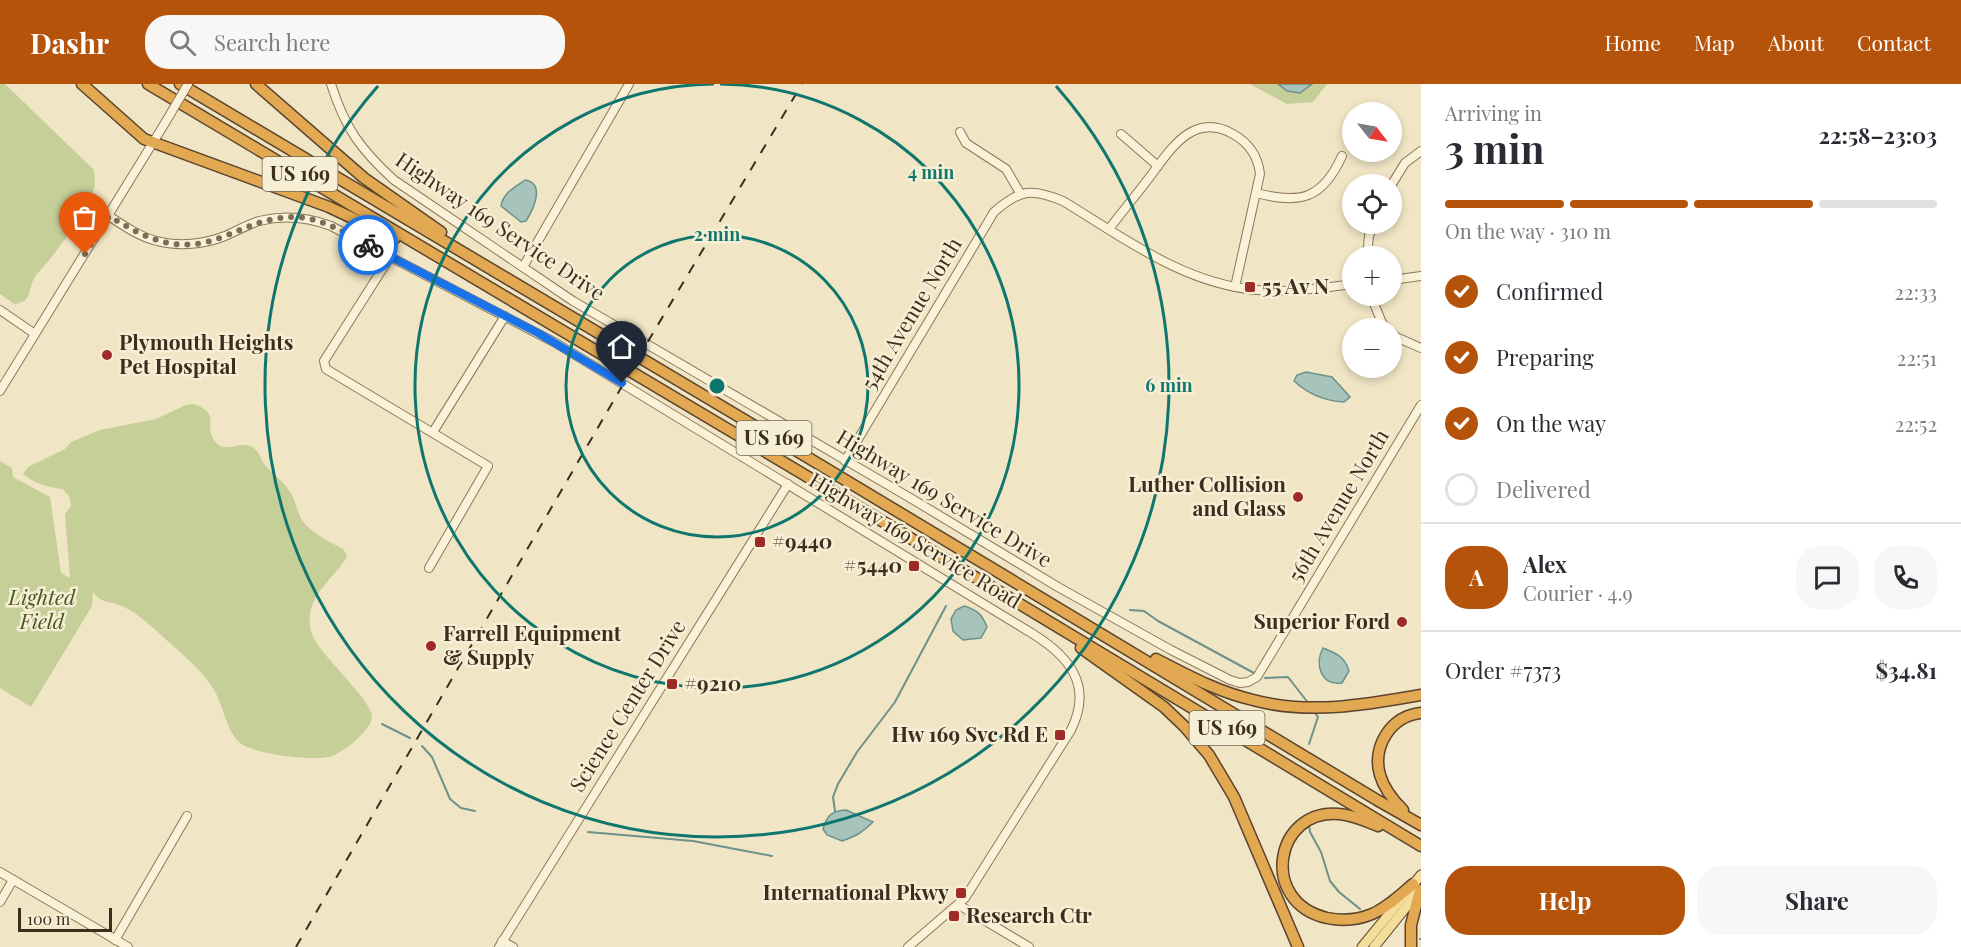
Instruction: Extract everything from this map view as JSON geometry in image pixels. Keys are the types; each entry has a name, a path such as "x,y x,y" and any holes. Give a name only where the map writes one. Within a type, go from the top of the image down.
{"highway":[{"path":"82,84 144,139 329,207 452,265"},
{"name":"US 169","path":"148,84 1418,844"},
{"name":"US 169","path":"180,84 1421,825"},
{"path":"256,84 364,178 458,244 478,262"},
{"path":"1038,615 1164,707 1204,748 1234,797 1298,947"},
{"path":"1068,615 1190,677 1252,700 1287,706 1324,708 1352,706 1421,694"},
{"path":"1409,817 1391,797 1382,782 1378,767 1379,750 1391,728 1404,718 1421,712"},
{"path":"1418,844 1353,817 1339,814 1324,815 1308,821 1290,838 1284,852 1282,867 1285,883 1297,903 1312,914 1331,919 1354,919 1373,913 1418,888"},
{"path":"1411,947 1411,925 1418,888"}],"main road":[{"path":"1374,947 1418,888 1421,875"},
{"path":"1362,947 1418,888"}],"street":[{"path":"0,391 188,84"},
{"name":"Highway 169 Service Drive","path":"332,84 342,117 358,144 393,180 573,301 1088,604 1208,669 1240,683 1248,682"},
{"path":"523,267 629,84"},
{"path":"1110,229 1182,137 1202,128 1213,126 1221,128 1242,140 1256,157 1260,174 1235,287"},
{"path":"960,132 966,143 1006,169 1020,194 1047,194 1063,201 1180,270 1203,279 1256,290 1297,291 1342,285"},
{"path":"1121,134 1158,166"},
{"path":"1398,174 1405,163 1421,151"},
{"path":"1256,193 1289,200 1309,194 1330,179 1342,156"},
{"name":"54th Avenue North","path":"845,461 994,212 1006,201 1020,194"},
{"name":"Highway 169 Service Road","path":"109,216 150,239 186,244 216,239 268,219 304,218 331,226 554,342 1054,648 1068,664 1076,678 1079,700 1077,715 1065,739 959,905"},
{"path":"390,257 324,361 324,365 326,369 488,466 429,568"},
{"path":"1402,279 1421,276"},
{"path":"0,310 35,334"},
{"path":"433,432 505,316"},
{"path":"1402,340 1421,348"},
{"name":"56th Avenue North","path":"1248,682 1257,676 1421,405"},
{"name":"Science Center Drive","path":"501,944 788,484"},
{"path":"115,940 187,816"},
{"path":"0,872 128,947"},
{"path":"0,902 13,880"},
{"path":"908,947 959,905 1029,947"},
{"path":"501,944 513,947"}],"green space":[{"path":"0,84 5,84 94,170 95,180 92,195 79,219 37,274 28,297 21,303 14,304 0,294"},
{"path":"1250,84 1327,84 1313,102 1287,104"},
{"name":"Lighted Field","path":"194,404 210,416 211,435 218,445 228,447 245,445 255,449 265,465 290,492 300,517 306,525 344,550 347,557 316,598 310,614 310,627 320,648 364,700 370,709 372,718 356,741 332,756 312,758 284,756 256,750 239,742 228,724 214,690 196,667 139,616 120,605 100,599 93,592 92,606 31,707 0,688 0,461 12,468 13,477 50,497 61,573 70,578 65,514 71,506 69,496 63,489 42,484 23,474 28,467 65,449 71,442 100,430 156,419 186,405"}],"water":[{"path":"1278,84 1312,84 1300,93 1287,91"},
{"path":"525,180 535,186 536,198 526,221 521,222 501,206 507,194"},
{"path":"1306,372 1332,377 1350,397 1344,402 1311,393 1294,381 1297,375"},
{"path":"964,606 978,613 985,623 987,627 981,638 963,640 953,631 951,619 956,610"},
{"path":"1323,648 1339,656 1345,662 1349,671 1342,683 1329,681 1321,673 1319,661"},
{"path":"846,810 873,822 859,834 842,841 827,835 823,829 828,817 837,811"}],"waterway":[{"path":"835,811 833,797 838,784 857,752 895,702 946,606"},
{"path":"1130,610 1144,611 1158,621 1254,673"},
{"path":"1265,678 1288,677 1309,704"},
{"path":"1309,744 1318,717 1315,713"},
{"path":"382,724 410,738"},
{"path":"422,746 432,757 450,799 461,808 475,811"},
{"path":"1309,825 1330,881 1339,892 1360,909"},
{"path":"588,832 693,841 772,856"}],"railway":[{"path":"296,947 650,338 802,84"}],"way so far":[{"path":"85,254 109,216 138,234 166,243 186,244 208,241 268,219 295,217 331,226 368,245"}],"place":[{"name":"55 Av N","path":"1250,287"},
{"name":"Plymouth Heights Pet Hospital","path":"107,355"},
{"name":"Luther Collision and Glass","path":"1298,497"},
{"name":"#9440","path":"760,542"},
{"name":"#5440","path":"914,566"},
{"name":"Superior Ford","path":"1402,622"},
{"name":"Farrell Equipment & Supply","path":"431,646"},
{"name":"#9210","path":"672,684"},
{"name":"Hw 169 Svc Rd E","path":"1060,735"},
{"name":"International Pkwy","path":"961,893"},
{"name":"Research Ctr","path":"954,916"}],"route":[{"path":"368,245 538,333 622,383"}]}
